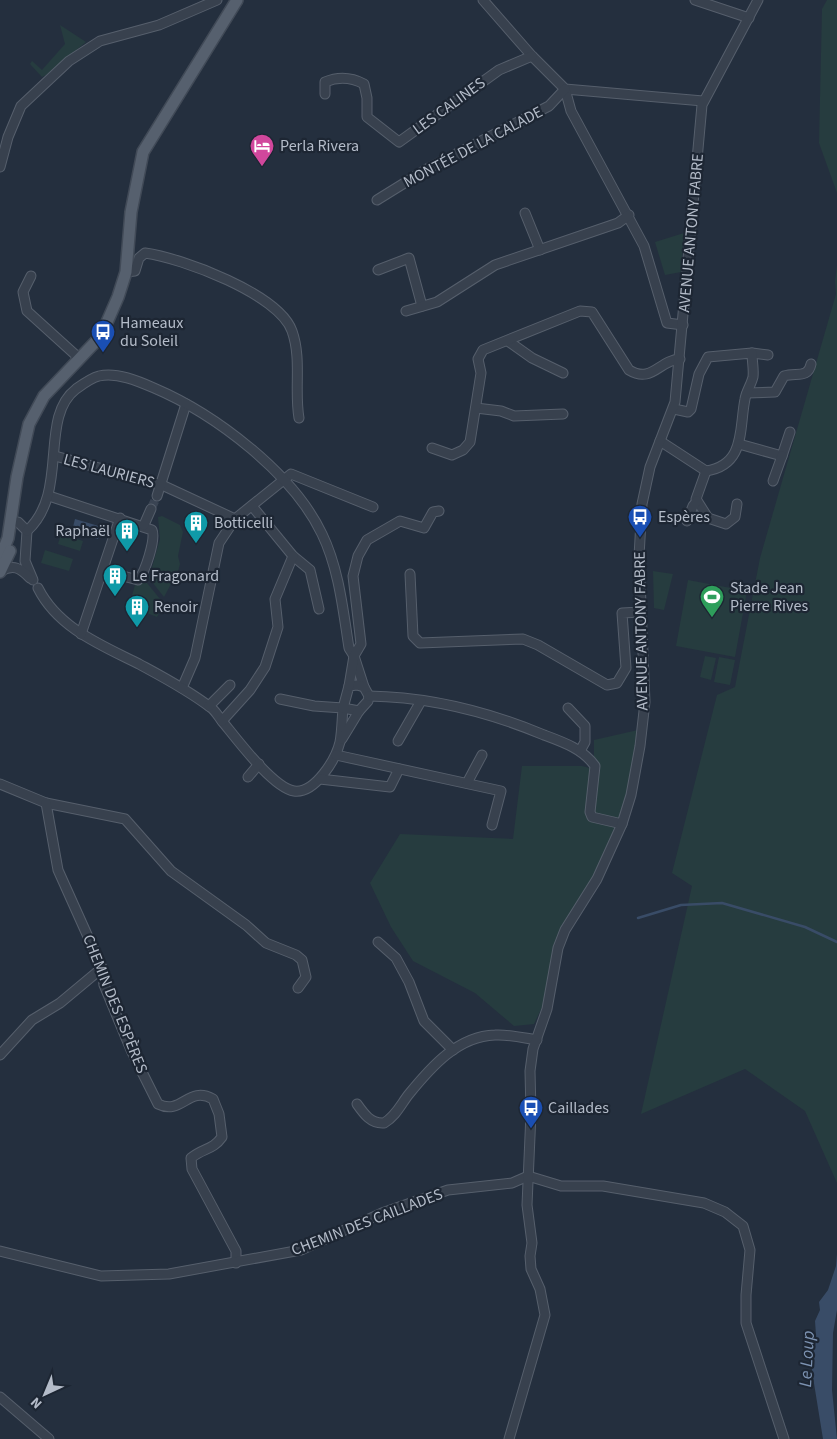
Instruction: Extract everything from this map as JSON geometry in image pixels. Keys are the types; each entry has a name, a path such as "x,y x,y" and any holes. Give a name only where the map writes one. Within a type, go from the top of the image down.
{"main road":[{"path":"0,558 8,538 29,424 44,396 101,336 113,312 126,272 131,212 143,152 237,0"},
{"path":"0,571 9,555 18,522 26,436"}],"street":[{"path":"0,168 8,137 21,106 69,60 100,41 159,25 217,0"},
{"path":"483,0 532,56 565,89 571,111 644,246 667,323 683,325"},
{"path":"694,0 749,18"},
{"path":"565,89 703,101 758,0"},
{"name":"LES CALINES","path":"325,94 325,82 334,78 353,78 364,84 367,98 366,118 399,142 498,70 532,56"},
{"name":"MONTÉE DE LA CALADE","path":"377,200 427,169 549,106 565,89"},
{"name":"AVENUE ANTONY FABRE","path":"509,1439 545,1315 540,1289 531,1269 530,1256 532,1243 528,1205 535,1178 530,1071 547,1009 554,962 565,930 597,879 622,824 638,758 645,702 638,556 642,504 650,467 674,409 703,101"},
{"path":"525,213 540,250"},
{"path":"406,311 437,302 495,265 618,223 629,216"},
{"path":"126,272 135,272 139,258 144,253 154,254 226,279 284,315 292,330 296,348 299,418"},
{"path":"378,270 409,258 422,306"},
{"path":"31,276 22,292 27,311 80,359"},
{"path":"432,448 452,455 464,450 470,442 481,373 478,359 482,350 580,311 592,312 629,370 638,376 648,374 674,359 680,359"},
{"path":"508,341 532,358 563,373"},
{"path":"660,440 706,471 717,470 728,461 739,444 747,393 753,376 752,354"},
{"path":"674,409 688,412 691,409 699,374 708,357 752,354 768,355"},
{"path":"747,393 775,392 784,376 805,374 809,371 811,364"},
{"path":"0,571 10,566 19,567 33,580 24,561 27,531 38,522 49,496 55,456 55,437 64,407 74,391 91,379 112,375 140,382 186,404 218,422 282,480 304,504 322,534 332,562 349,648 354,656 364,687 369,696 368,701 359,711 340,741"},
{"path":"157,496 186,404"},
{"path":"476,408 502,411 514,416 563,414"},
{"path":"773,481 790,432"},
{"path":"739,444 782,456"},
{"name":"LES LAURIERS","path":"55,456 162,485 235,519"},
{"path":"687,521 693,506 698,501 706,471"},
{"path":"182,688 195,658 219,543 235,519 288,475 295,474 372,506"},
{"path":"49,496 152,530 153,538 140,578 136,580 104,571"},
{"path":"698,501 708,518 726,524 734,517 737,504"},
{"path":"252,506 294,556 310,570 319,609"},
{"path":"144,526 151,509"},
{"path":"38,588 59,615 81,634 182,688 210,706 259,764 280,785 295,792 308,788 320,779 336,755 340,741 342,708 349,686 354,656 361,644 353,576 358,556 367,540 400,521 424,528 434,512 439,511"},
{"path":"81,634 104,571 120,518"},
{"path":"18,522 27,531"},
{"path":"222,721 250,690 265,667 278,627 275,599 294,556"},
{"path":"410,574 413,636 420,643 523,639 538,645 607,685 617,683 626,668 622,613 640,612"},
{"path":"210,706 230,685"},
{"path":"349,686 364,687"},
{"path":"369,696 421,701 506,719 580,751 588,756 595,766 590,812 592,816 622,824"},
{"path":"280,699 314,706 359,711"},
{"path":"398,741 421,701"},
{"path":"568,708 585,726 585,742 580,751"},
{"path":"336,755 501,791 492,825"},
{"path":"467,784 482,755"},
{"path":"248,777 259,764"},
{"path":"320,779 390,787 399,769"},
{"path":"0,784 46,803 125,819 171,871 246,925 266,943 296,955 305,968 306,977 298,988"},
{"name":"CHEMIN DES ESPÈRES","path":"46,803 52,851 58,870 102,968 104,985 131,1050 158,1104 166,1108 178,1107 189,1096 206,1094 213,1099 219,1114 222,1137 215,1146 198,1152 192,1158 192,1169 236,1251 236,1263"},
{"path":"378,942 396,958 409,982 424,1021 453,1050"},
{"path":"0,1055 32,1020 60,1003 102,968"},
{"path":"357,1104 372,1121 379,1123 389,1120 425,1075 453,1050 468,1041 495,1034 537,1040"},
{"path":"535,1178 561,1186 603,1186 704,1203 725,1212 743,1226 750,1250 746,1294 746,1323 784,1439"},
{"name":"CHEMIN DES CAILLADES","path":"0,1251 101,1276 169,1274 301,1250 382,1213 448,1190 512,1183 535,1178"},
{"path":"0,1397 49,1439"}],"green space":[{"path":"827,0 837,0 837,193 819,143 822,9"},
{"path":"60,25 86,42 42,77 30,64 32,61 42,70 65,44"},
{"path":"684,233 681,272 665,275 655,242"},
{"path":"837,265 837,1183 805,1111 745,1069 641,1114 692,886 672,873 717,695 735,687 760,558 836,294"},
{"path":"162,516 180,525 183,532 178,556 180,564 176,579 172,582 164,597 149,578 160,539 158,517"},
{"path":"61,534 83,541 80,551 58,544"},
{"path":"45,550 73,559 69,571 41,563"},
{"path":"653,571 673,574 664,610 654,608"},
{"name":"Stade Jean Pierre Rives","path":"688,580 747,591 735,657 676,646"},
{"path":"143,582 147,583 164,604 157,617 129,606 135,585"},
{"path":"705,656 716,658 711,680 700,677"},
{"path":"719,657 735,660 730,685 714,682"},
{"path":"638,730 637,751 624,811 596,890 553,951 545,1001 534,1024 514,1026 475,993 413,961 391,927 370,883 400,834 513,839 522,766 582,766 594,769 594,740"}],"water":[{"path":"75,519 102,527 98,539 72,531"},
{"name":"Le Loup","path":"837,1254 837,1310 833,1333 832,1390 837,1439 823,1439 812,1371 811,1343 816,1335 815,1321 820,1310 819,1302 828,1290 836,1266"}],"waterway":[{"path":"638,918 681,905 722,903 805,927 837,942"}],"tunnel":[{"path":"151,509 157,496"}],"place":[{"name":"Perla Rivera","path":"262,167"},
{"name":"Hameaux du Soleil","path":"103,353"},
{"name":"Espères","path":"640,538"},
{"name":"Botticelli","path":"196,544"},
{"name":"Raphaël","path":"127,552"},
{"name":"Le Fragonard","path":"115,597"},
{"name":"Stade Jean Pierre Rives","path":"712,618"},
{"name":"Renoir","path":"137,628"},
{"name":"Caillades","path":"531,1129"}]}
